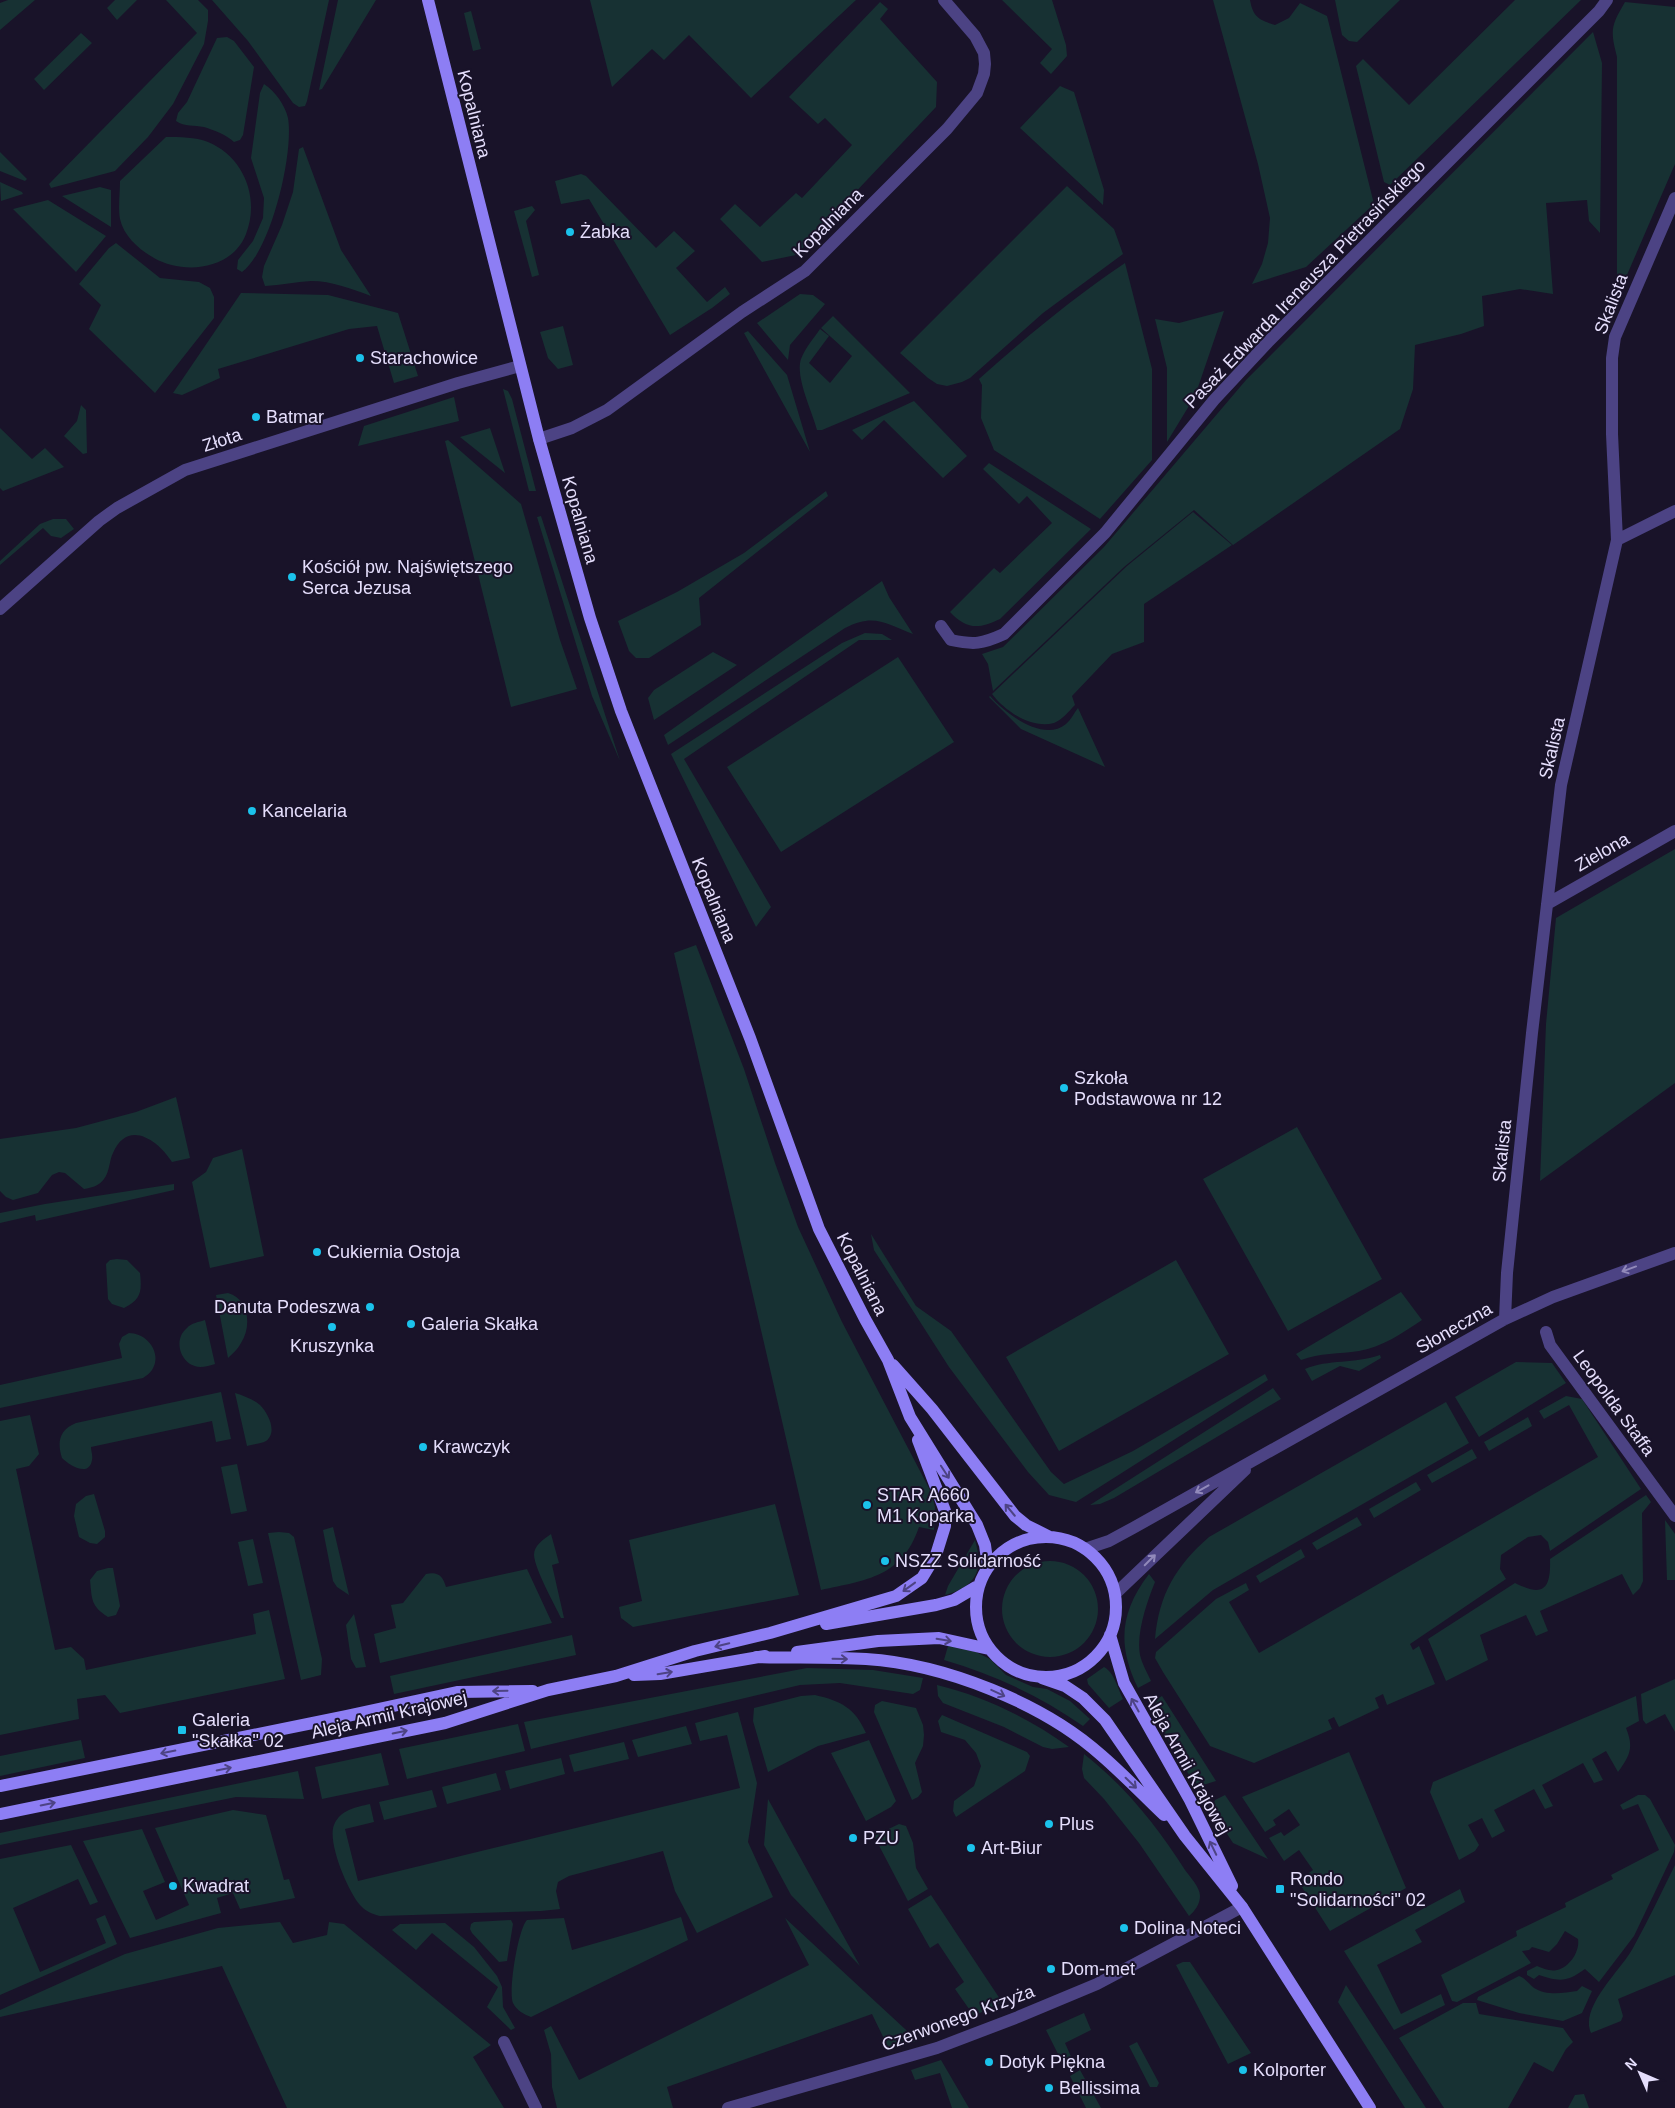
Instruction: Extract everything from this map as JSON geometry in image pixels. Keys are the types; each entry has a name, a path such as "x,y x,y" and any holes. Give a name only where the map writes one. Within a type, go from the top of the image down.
{"street":[{"name":"Kopalniana","path":"428,0 539,439 590,618 621,711 750,1038 819,1229 888,1360 910,1417 977,1525 986,1546 988,1567"},
{"name":"Kopalniana","path":"539,439 572,428 607,410 742,312 805,271 947,128 977,93 984,74 985,64 984,53 975,36 944,0"},
{"name":"Pasaż Edwarda Ireneusza Pietrasińskiego","path":"941,626 951,640 962,642 983,643 1004,634 1105,533 1214,400 1269,341 1599,11 1606,0"},
{"name":"Skalista","path":"1505,1319 1507,1273 1561,784 1617,540 1612,434 1612,358 1615,337 1675,198"},
{"name":"Złota","path":"0,609 99,521 117,508 184,470 458,383 520,366"},
{"path":"1617,540 1675,510"},
{"name":"Zielona","path":"1547,904 1675,830"},
{"name":"Słoneczna","path":"1085,1549 1109,1541 1505,1319 1550,1298 1675,1253"},
{"name":"Leopolda Staffa","path":"1546,1332 1550,1345 1675,1516"},
{"name":"Kopalniana","path":"888,1360 932,1409 1015,1516 1026,1525 1050,1537"},
{"name":"Aleja Armii Krajowej","path":"0,1814 445,1723 548,1690 616,1676 695,1651 770,1633 896,1596 922,1578 936,1556 945,1526 945,1512 910,1417"},
{"name":"Słoneczna","path":"1115,1594 1260,1456"},
{"path":"1050,1537 1070,1540 1085,1549 1104,1568 1115,1594 1116,1617 1103,1648 1093,1659 1073,1672 1059,1677 1042,1678 1011,1668 989,1649 976,1617 976,1587 988,1567 1002,1552 1026,1540 1050,1537"},
{"name":"Aleja Armii Krajowej","path":"770,1633 936,1605 954,1600 976,1587"},
{"name":"Aleja Armii Krajowej","path":"1110,1635 1124,1683 1190,1800 1242,1908"},
{"name":"Aleja Armii Krajowej","path":"616,1676 660,1674 756,1657 878,1641 939,1638 989,1649"},
{"name":"Aleja Armii Krajowej","path":"756,1657 876,1660 905,1664 979,1684 1039,1712 1083,1740 1101,1754 1185,1836"},
{"name":"Aleja Armii Krajowej","path":"1042,1678 1065,1686 1083,1698 1105,1720 1185,1836 1242,1908 1370,2108"},
{"name":"Aleja Armii Krajowej","path":"0,1786 457,1692 548,1690"},
{"name":"Czerwonego Krzyża","path":"728,2108 937,2048 1018,2018 1097,1984 1242,1908"},
{"path":"504,2042 536,2108"}],"green space":[{"path":"8,0 35,0 0,30 0,3"},
{"path":"115,0 137,0 117,20 107,8"},
{"path":"166,0 198,0 208,10 204,44 173,104 148,137 115,171 51,188 49,184 197,33"},
{"path":"212,0 329,0 305,106 299,107 293,103 248,41"},
{"path":"338,0 376,0 322,89 319,90"},
{"path":"590,0 856,0 751,98 689,35 664,60 652,49 612,87"},
{"path":"1002,0 1052,0 1066,45 1067,56 1051,74 1040,63 1052,49"},
{"path":"1213,0 1250,0 1253,10 1258,17 1275,25 1289,18 1300,3 1327,16 1374,204 1306,267 1252,284 1262,264 1268,243 1270,218 1258,164"},
{"path":"1335,0 1400,0 1357,42 1349,41 1342,35"},
{"path":"1515,0 1581,0 1390,185 1384,182 1356,66 1363,59 1409,105"},
{"path":"880,2 888,9 880,19 937,82 936,107 796,255 762,262 720,219 735,204 760,227 796,193 802,198 852,145 825,118 818,124 789,97"},
{"path":"1625,2 1675,7 1675,164 1617,298 1617,57 1613,40 1613,28"},
{"path":"471,11 481,49 473,51 464,13"},
{"path":"1593,32 1602,63 1600,233 1589,221 1587,200 1546,203 1553,294 1520,289 1482,296 1484,326 1461,334 1415,345 1413,389 1400,429 1233,545 1194,510 1124,567 993,691 988,664 982,654 1003,647 1104,547 1246,380"},
{"path":"81,33 92,43 44,90 34,79"},
{"path":"227,37 234,41 254,67 243,135 240,140 234,142 224,135 204,127 186,125 176,121 178,113 187,102 217,38"},
{"path":"264,84 276,94 287,113 289,134 287,154 284,177 271,223 253,261 242,272 237,269 238,260 253,241 263,218 264,198 251,158 260,93"},
{"path":"1060,86 1074,92 1104,190 1103,205 1020,128"},
{"path":"166,137 193,138 208,142 221,149 231,158 240,168 246,180 250,193 251,207 246,234 239,246 219,262 193,267 166,263 154,258 138,247 122,226 119,210 120,181"},
{"path":"303,147 341,250 371,296 342,286 319,281 265,286 262,277 264,266 282,225 293,192 299,149"},
{"path":"0,152 27,179 25,181 0,171"},
{"path":"581,174 586,176 656,248 674,231 695,251 676,268 707,302 725,287 730,294 670,335 589,199 561,204 555,181"},
{"path":"0,182 22,192 23,194 1,201"},
{"path":"1067,186 1114,229 1123,254 1043,313 970,378 947,386 937,384 928,378 900,353"},
{"path":"100,187 111,190 111,227 62,196"},
{"path":"48,200 106,236 76,272 13,209"},
{"path":"532,206 535,210 526,221 539,275 532,277 514,211"},
{"path":"116,243 160,278 199,282 210,288 214,297 214,318 155,393 89,329 101,305 79,284 109,248"},
{"path":"1125,263 1152,369 1152,460 1100,519 994,450 981,418 982,385 979,379 1050,318"},
{"path":"241,293 328,295 398,313 418,376 394,383 377,326 349,329 218,369 220,378 182,395 173,393"},
{"path":"800,294 813,295 825,304 790,345 788,360 757,323"},
{"path":"1224,311 1195,396 1167,442 1167,368 1155,319 1179,323"},
{"path":"833,316 910,393 822,430 817,430 802,384 800,366 805,351 820,329 829,336 809,363 830,383 852,356 821,328"},
{"path":"563,326 573,365 558,369 548,358 540,332"},
{"path":"748,331 787,375 810,452 744,333"},
{"path":"503,389 508,391 512,399 536,491 529,491"},
{"path":"454,397 459,421 358,446 364,426"},
{"path":"914,401 967,456 943,478 884,420 862,440 852,430"},
{"path":"81,405 86,410 87,453 83,454 64,436 77,421"},
{"path":"0,428 32,459 45,448 64,467 3,491 0,488"},
{"path":"490,428 505,473 460,437"},
{"path":"448,440 521,504 560,640 577,689 511,707 445,441"},
{"path":"989,463 1091,529 1000,619 986,625 974,626 962,622 950,612 994,568 1000,573 1052,523 1027,496 1019,504 983,469"},
{"path":"826,491 828,496 699,598 701,625 649,658 636,658 629,651 618,621 677,592 744,553"},
{"path":"1193,512 1232,545 1144,604 1144,642 1112,654 1072,696 1075,705 1057,722 1045,724 1028,721 1011,712 997,700 992,694 1127,566"},
{"path":"541,516 620,761 592,696 537,517"},
{"path":"53,519 66,519 74,529 61,538 51,536 43,528 0,565 0,561 40,524"},
{"path":"882,581 889,597 913,634 887,623 872,620 845,628 668,745 664,735"},
{"path":"865,633 882,634 892,640 859,640 684,759 771,907 756,927 671,754 842,643"},
{"path":"713,652 737,665 654,720 648,698 654,690"},
{"path":"898,657 954,742 781,852 727,767"},
{"path":"990,696 1005,710 1025,724 1047,730 1057,729 1066,724 1078,708 1105,767 1021,729"},
{"path":"1675,849 1675,1083 1540,1181 1546,1024 1556,918"},
{"path":"696,945 744,1069 798,1227 842,1322 931,1492 935,1507 934,1530 919,1527 912,1544 903,1557 893,1566 881,1574 853,1583 821,1590 674,953"},
{"path":"176,1097 190,1158 172,1162 152,1141 143,1136 135,1135 119,1142 113,1153 106,1176 96,1186 84,1189 65,1173 59,1172 52,1175 38,1193 13,1200 6,1197 0,1191 0,1139 76,1128 136,1112"},
{"path":"1297,1127 1382,1279 1288,1331 1203,1179"},
{"path":"242,1149 264,1256 210,1268 192,1182 206,1172 213,1158"},
{"path":"174,1184 174,1190 36,1221 35,1215 0,1223 0,1213"},
{"path":"871,1234 916,1306 951,1331 1051,1472 1064,1484 1133,1451 1265,1374 1268,1380 1076,1502 1049,1495 1028,1472 949,1367 874,1250"},
{"path":"110,1260 127,1260 140,1273 141,1285 139,1294 134,1301 124,1308 112,1304 108,1299 106,1264"},
{"path":"1176,1260 1229,1354 1059,1451 1006,1357"},
{"path":"1401,1292 1422,1320 1400,1334 1384,1343 1359,1351 1322,1355 1301,1360 1296,1354"},
{"path":"228,1293 235,1296 244,1307 247,1329 241,1343 228,1358 216,1295"},
{"path":"205,1320 215,1364 200,1367 193,1366 181,1352 180,1339 182,1333 189,1326"},
{"path":"129,1333 141,1336 147,1340 154,1350 155,1363 151,1371 143,1378 0,1408 0,1385 122,1358 119,1344 122,1337"},
{"path":"1380,1355 1381,1358 1359,1371 1340,1366 1312,1381 1305,1369 1323,1364 1361,1360"},
{"path":"1516,1362 1552,1363 1566,1383 1479,1437 1455,1397"},
{"path":"1273,1388 1281,1399 1114,1498 1100,1504 1090,1505"},
{"path":"221,1392 231,1439 216,1442 212,1421 91,1447 92,1460 87,1468 83,1469 69,1464 62,1458 61,1437 66,1429 76,1423"},
{"path":"235,1393 254,1401 266,1413 271,1433 266,1441 247,1446"},
{"path":"1566,1396 1582,1399 1641,1489 1550,1551 1548,1542 1541,1535 1528,1537 1501,1555 1500,1569 1506,1579 1410,1644 1413,1650 1419,1646 1435,1684 1387,1705 1383,1694 1375,1698 1379,1708 1339,1727 1334,1717 1328,1720 1332,1729 1254,1763 1210,1746 1163,1672 1155,1658 1156,1652 1216,1599 1246,1583 1249,1590 1229,1602 1259,1653 1598,1457 1569,1405 1544,1419 1539,1411"},
{"path":"1446,1402 1469,1443 1213,1590 1155,1639 1160,1608 1171,1582 1187,1559 1209,1537"},
{"path":"30,1415 39,1454 29,1466 16,1469 55,1650 71,1647 84,1659 86,1670 256,1634 253,1614 269,1610 285,1679 120,1713 105,1695 77,1699 79,1719 0,1735 0,1421"},
{"path":"1528,1417 1532,1426 1489,1451 1484,1442"},
{"path":"1472,1449 1477,1458 1432,1483 1427,1475"},
{"path":"237,1464 247,1511 231,1514 221,1467"},
{"path":"1416,1482 1421,1490 1374,1518 1369,1509"},
{"path":"94,1494 105,1531 105,1537 97,1544 90,1543 79,1537 74,1516 76,1504 86,1496"},
{"path":"1646,1495 1651,1502 1642,1513 1643,1581 1640,1588 1633,1595 1622,1574 1540,1611 1548,1631 1536,1636 1526,1615 1480,1635 1488,1660 1446,1681 1428,1639 1515,1583 1532,1590 1543,1588 1549,1578 1550,1559"},
{"path":"775,1504 799,1595 633,1627 621,1618 619,1607 642,1601 629,1540"},
{"path":"1357,1517 1362,1525 1317,1550 1312,1543"},
{"path":"1665,1520 1675,1534 1675,1580 1667,1580"},
{"path":"333,1527 349,1595 337,1587 333,1581 323,1530"},
{"path":"268,1533 289,1533 294,1537 322,1659 321,1675 301,1680"},
{"path":"551,1534 559,1563 552,1565 564,1618 561,1618 545,1586 534,1555 538,1545"},
{"path":"253,1539 263,1583 248,1586 238,1542"},
{"path":"975,1540 978,1551 978,1569 975,1576 964,1587 945,1595 948,1586"},
{"path":"1301,1549 1305,1557 1260,1583 1256,1576"},
{"path":"1050,1561 1068,1565 1084,1575 1094,1591 1098,1609 1094,1627 1084,1643 1068,1653 1050,1657 1032,1653 1016,1643 1006,1627 1002,1609 1006,1591 1016,1575 1032,1565"},
{"path":"113,1568 120,1606 116,1615 108,1617 93,1602 90,1580 97,1571"},
{"path":"527,1569 552,1623 380,1663 374,1634 396,1628 391,1605 403,1603 426,1574 434,1573 439,1575 446,1587"},
{"path":"1149,1574 1155,1582 1143,1618 1139,1646 1143,1665 1151,1681 1138,1688 1127,1657 1125,1629 1127,1615 1132,1602"},
{"path":"354,1614 366,1667 356,1668 351,1659 346,1625"},
{"path":"572,1635 576,1655 394,1694 390,1676"},
{"path":"948,1646 976,1652 990,1659 1006,1675 1033,1687 1047,1689 1070,1701 1090,1719 1083,1726 1050,1705 1016,1687 981,1672 944,1660"},
{"path":"1104,1667 1113,1677 1123,1699 1109,1708 1088,1684 1087,1679"},
{"path":"807,1668 873,1670 923,1678 920,1690 913,1694 840,1683 800,1685 531,1749 524,1722"},
{"path":"1675,1679 1675,1732 1665,1714 1646,1724 1643,1720 1641,1694"},
{"path":"937,1685 989,1702 1039,1727 1069,1747 1052,1749 1043,1747 1004,1727 943,1703 938,1696"},
{"path":"815,1695 840,1703 846,1707 857,1717 866,1733 818,1746 768,1772 753,1721 754,1708 801,1696"},
{"path":"1162,1696 1216,1781 1203,1785 1194,1783 1147,1705"},
{"path":"1636,1696 1639,1721 1626,1728 1630,1741 1630,1751 1618,1772 1606,1751 1592,1759 1603,1780 1594,1783 1583,1763 1542,1785 1553,1806 1545,1809 1534,1789 1494,1810 1505,1831 1492,1838 1482,1818 1468,1825 1479,1845 1475,1851 1459,1860 1430,1792 1433,1782"},
{"path":"882,1701 916,1708 923,1725 923,1746 915,1763 922,1792 912,1800 874,1712 875,1705"},
{"path":"738,1712 757,1783 748,1842 773,1897 697,1933 675,1891 663,1851 569,1876 558,1882 556,1891 560,1909 541,1911 380,1916 369,1912 360,1905 350,1889 340,1866 333,1843 334,1825 344,1813 370,1804 374,1822 345,1829 358,1881 740,1788 727,1735 700,1741 695,1723"},
{"path":"942,1715 1027,1752 1030,1756 1025,1771 956,1817 953,1811 954,1801 974,1786 981,1766 976,1753 965,1740 941,1732 938,1721"},
{"path":"518,1724 525,1751 407,1779 399,1749"},
{"path":"686,1726 692,1744 638,1757 632,1740"},
{"path":"81,1740 85,1758 0,1776 0,1756"},
{"path":"869,1740 896,1801 891,1807 866,1821 831,1753"},
{"path":"624,1742 629,1759 574,1772 569,1755"},
{"path":"1349,1752 1406,1888 1330,1931 1298,1881 1313,1870 1299,1850 1284,1861 1269,1838 1281,1832 1284,1836 1300,1825 1289,1809 1273,1820 1276,1825 1265,1832 1242,1797"},
{"path":"381,1753 389,1785 322,1799 315,1767"},
{"path":"1084,1754 1127,1793 1152,1822 1194,1882 1200,1893 1200,1899 1197,1907 1189,1916 1139,1843 1104,1799 1084,1778 1082,1769"},
{"path":"561,1758 565,1774 510,1789 505,1771"},
{"path":"298,1771 304,1799 236,1797 0,1845 0,1833"},
{"path":"496,1773 501,1790 447,1804 442,1787"},
{"path":"432,1790 437,1807 384,1820 379,1802"},
{"path":"1225,1795 1268,1859 1233,1843 1211,1809 1215,1800"},
{"path":"1638,1795 1645,1795 1650,1799 1675,1845 1674,1852 1634,1936 1599,1982 1585,1969 1563,1980 1539,1975 1534,1979 1527,1975 1527,1971 1537,1966 1547,1970 1554,1970 1566,1966 1570,1962 1576,1953 1578,1939 1565,1931 1557,1944 1549,1952 1532,1947 1529,1950 1522,1951 1531,1963 1457,2002 1452,2001 1441,1975 1517,1936 1516,1931 1566,1907 1565,1903 1613,1879 1611,1875 1659,1850 1638,1804 1623,1810 1620,1805"},
{"path":"768,1799 860,1966 791,1895 764,1845"},
{"path":"233,1810 266,1815 284,1880 289,1879 295,1898 240,1909 233,1893 217,1898 221,1913 130,1938 83,1841 142,1829 165,1882 143,1891 156,1920 189,1905 155,1828"},
{"path":"899,1824 906,1826 913,1843 916,1868 928,1889 908,1901 874,1836"},
{"path":"71,1845 98,1902 90,1905 78,1879 13,1908 40,1972 106,1943 96,1919 105,1915 117,1944 0,1995 0,1859"},
{"path":"1675,1865 1675,1975 1618,1999 1623,2016 1621,2021 1591,2033 1589,2023 1596,2000 1628,1957"},
{"path":"1460,1889 1465,1902 1415,1930 1422,1942 1377,1965 1401,2014 1441,1994 1445,2005 1394,2030 1344,1951"},
{"path":"931,1895 1002,2002 974,2016 955,1989 964,1982 938,1943 930,1948 908,1909"},
{"path":"681,1917 688,1940 531,2017 523,2014 514,2006 512,1987 515,1961 520,1935 527,1920 564,1918 572,1950"},
{"path":"785,1918 918,2041 889,2049 872,2014 667,2087 673,2108 557,2108 552,2087 551,2054 544,2030 551,2026 579,2080 809,1965"},
{"path":"511,1920 513,1924 507,1961 499,1962 472,1933 470,1929 471,1924 474,1922"},
{"path":"280,1922 293,1943 327,1935 329,1922 344,1924 491,2045 473,2057 504,2108 287,2108 222,1966 0,2017 0,2010 125,1954 218,1928"},
{"path":"445,1923 474,1947 497,1976 502,1987 503,2007 515,2028 511,2030 487,2007 498,1987 432,1933 416,1950 392,1930 400,1924"},
{"path":"1190,1962 1251,2053 1228,2064 1176,1965"},
{"path":"1519,1976 1539,1991 1555,1993 1577,1991 1582,1986 1592,1991 1582,2013 1563,2021 1519,2013 1477,2000 1478,1997"},
{"path":"1346,1985 1426,2108 1405,2108 1338,2002"},
{"path":"1463,2003 1476,2003 1479,2014 1563,2028 1573,2042 1566,2049 1553,2072 1534,2062 1508,2108 1444,2108 1399,2038"},
{"path":"1084,2013 1091,2030 1065,2043 1073,2061 1064,2066 1046,2030"},
{"path":"1137,2042 1159,2083 1157,2087 1150,2087 1129,2046"},
{"path":"941,2060 969,2108 952,2108 940,2073 915,2080 911,2070"},
{"path":"1080,2070 1101,2108 1086,2108 1070,2076"},
{"path":"1584,2094 1589,2108 1568,2108 1575,2095"}],"place":[{"name":"Żabka","path":"570,232"},
{"name":"Starachowice","path":"360,358"},
{"name":"Batmar","path":"256,417"},
{"name":"Kościół pw. Najświętszego Serca Jezusa","path":"292,577"},
{"name":"Kancelaria","path":"252,811"},
{"name":"Szkoła Podstawowa nr 12","path":"1064,1088"},
{"name":"Cukiernia Ostoja","path":"317,1252"},
{"name":"Danuta Podeszwa","path":"370,1307"},
{"name":"Galeria Skałka","path":"411,1324"},
{"name":"Kruszynka","path":"332,1327"},
{"name":"Krawczyk","path":"423,1447"},
{"name":"STAR A660 M1 Koparka","path":"867,1505"},
{"name":"NSZZ Solidarność","path":"885,1561"},
{"name":"Galeria \"Skałka\" 02","path":"182,1730"},
{"name":"Plus","path":"1049,1824"},
{"name":"PZU","path":"853,1838"},
{"name":"Art-Biur","path":"971,1848"},
{"name":"Kwadrat","path":"173,1886"},
{"name":"Rondo \"Solidarności\" 02","path":"1280,1889"},
{"name":"Dolina Noteci","path":"1124,1928"},
{"name":"Dom-met","path":"1051,1969"},
{"name":"Dotyk Piękna","path":"989,2062"},
{"name":"Kolporter","path":"1243,2070"},
{"name":"Bellissima","path":"1049,2088"}]}
